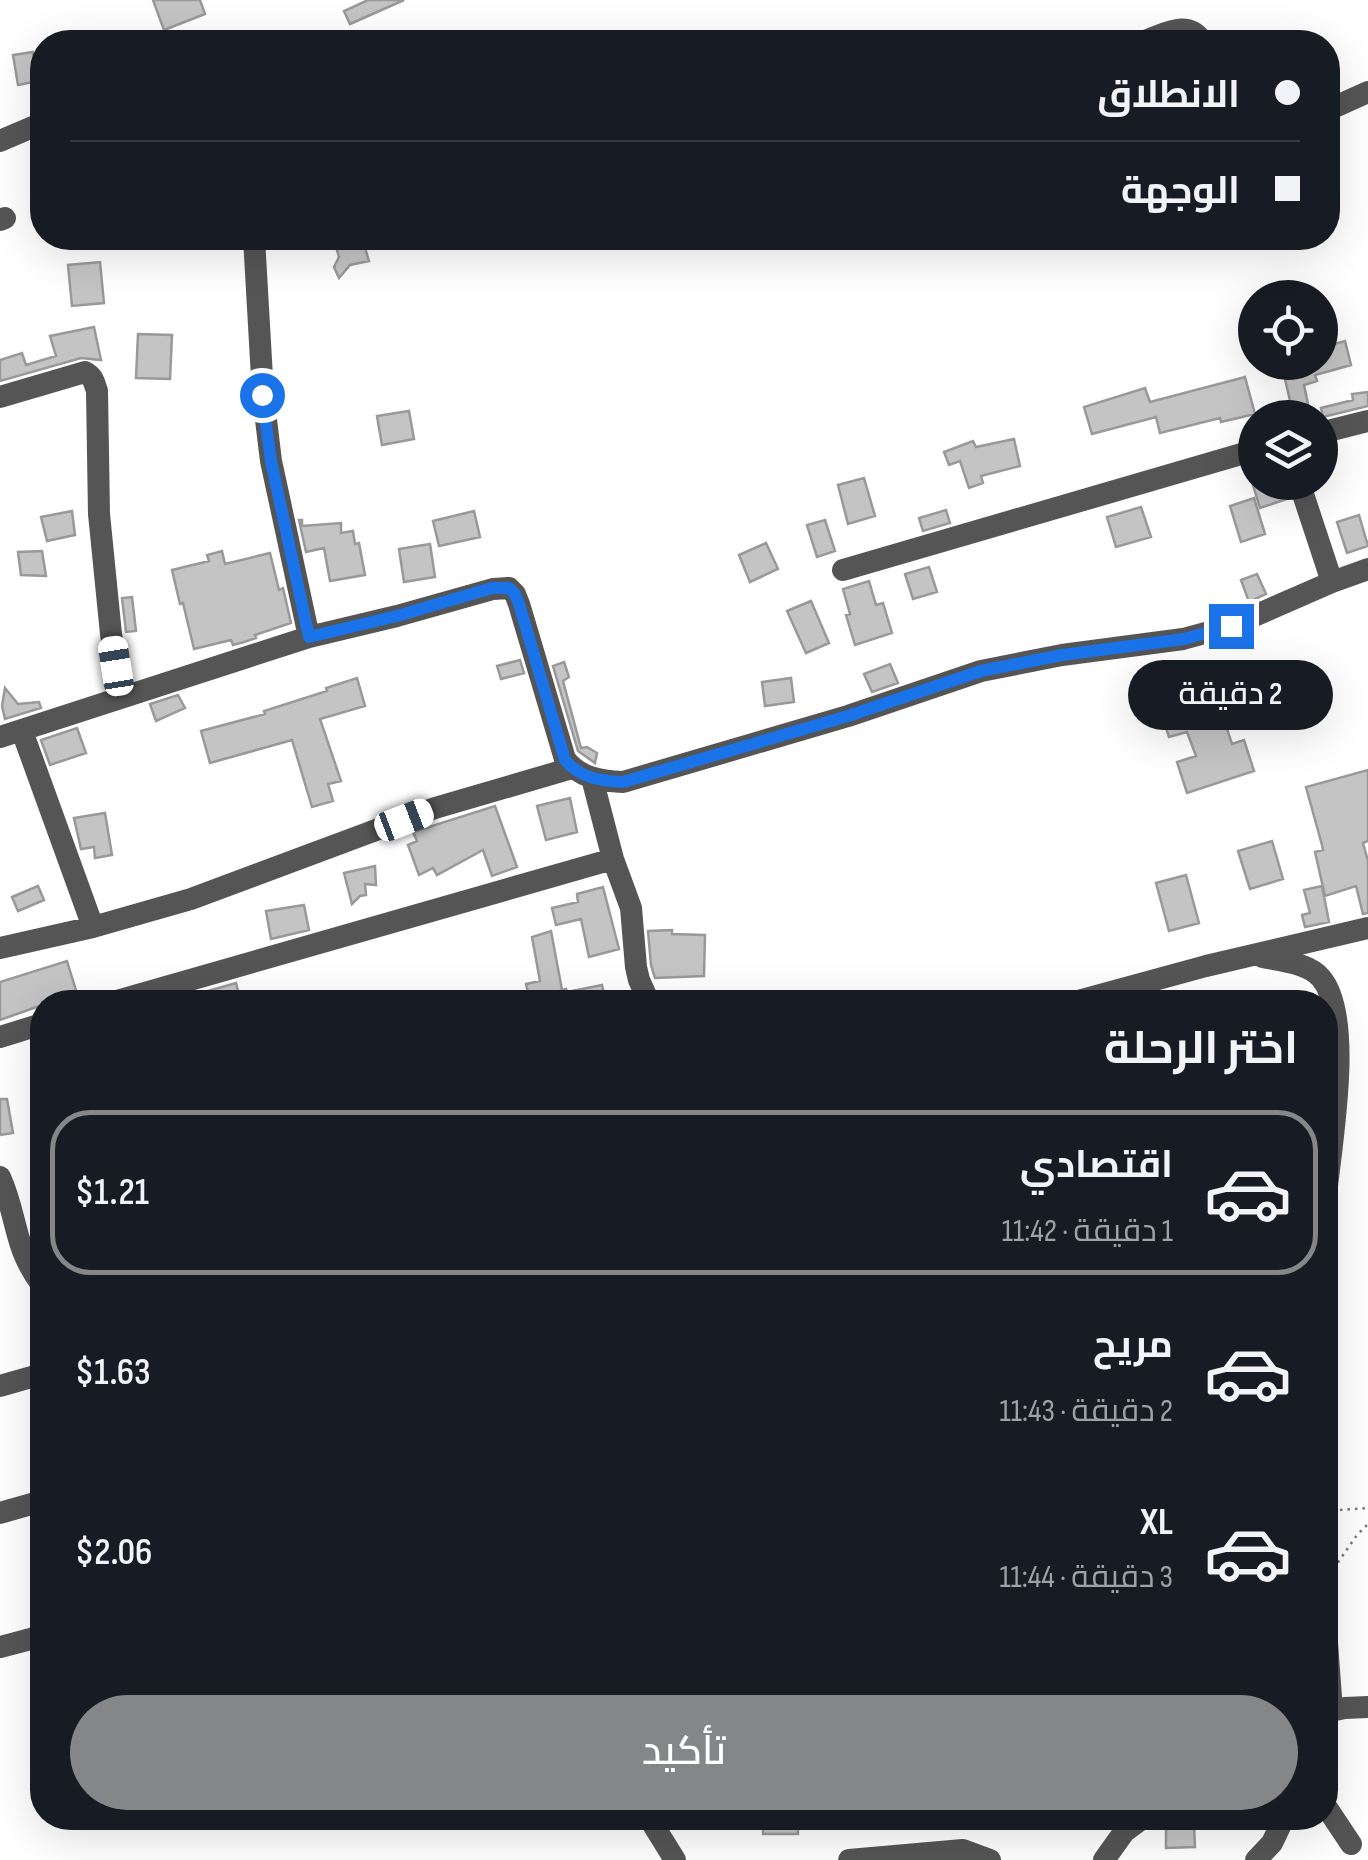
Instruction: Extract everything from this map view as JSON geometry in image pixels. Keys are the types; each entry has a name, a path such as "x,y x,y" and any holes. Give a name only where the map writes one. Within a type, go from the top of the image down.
{"street":[{"path":"1340,105 1368,92"},
{"path":"0,141 30,129"},
{"path":"255,250 262,395 271,461 309,637"},
{"path":"0,397 84,372 92,376 97,391 98,514 121,698"},
{"path":"1338,428 1368,421"},
{"path":"843,570 1238,455"},
{"path":"1306,500 1332,582"},
{"path":"92,928 11,734 309,637 492,588 509,588 519,604 565,760 582,773 623,782 848,716 981,671 1062,655 1184,639 1231,626 1368,570"},
{"path":"582,773 630,908 638,980 643,990"},
{"path":"3,940 92,928 192,899 436,808 582,773"},
{"path":"155,990 614,859"},
{"path":"1116,990 1368,928"},
{"path":"1253,955 1307,968 1319,975 1327,990"},
{"path":"0,1038 30,1028"},
{"path":"0,1177 10,1198 19,1245 30,1266"},
{"path":"0,1386 30,1377"},
{"path":"0,1513 30,1504"},
{"path":"0,1647 30,1639"},
{"path":"1338,1710 1368,1706"},
{"path":"1338,1824 1352,1844"},
{"path":"656,1830 675,1860"},
{"path":"1104,1860 1127,1830"},
{"path":"1256,1860 1272,1844 1278,1830"},
{"path":"849,1860 963,1850 990,1860"}],"path":[{"path":"1338,1510 1368,1508"},
{"path":"1338,1562 1368,1524"}],"building":[{"path":"153,0 200,0 205,14 164,30"},
{"path":"368,0 404,0 350,24 344,11"},
{"path":"30,52 30,83 18,85 13,55"},
{"path":"337,250 366,250 369,261 350,265 339,278 334,267 339,257"},
{"path":"100,262 104,303 72,306 68,265"},
{"path":"94,327 101,360 81,358 0,381 0,360 22,353 26,365 56,356 50,336"},
{"path":"138,334 172,335 170,379 136,378"},
{"path":"1345,341 1351,365 1338,369 1338,343"},
{"path":"1238,379 1246,380 1251,400 1238,400 1238,418 1221,422 1220,418 1160,433 1156,417 1092,434 1084,407 1145,388 1150,402"},
{"path":"1285,380 1317,380 1304,385 1307,400 1290,400"},
{"path":"1368,392 1368,406 1338,413 1338,404 1353,400 1352,394"},
{"path":"409,411 414,439 382,445 377,416"},
{"path":"1014,439 1020,466 981,476 983,483 969,488 960,461 949,465 944,452 973,441 976,447"},
{"path":"864,478 875,516 848,524 838,485"},
{"path":"1255,500 1265,534 1241,542 1230,506"},
{"path":"1258,500 1284,500 1260,508"},
{"path":"1141,507 1151,537 1116,547 1107,517"},
{"path":"946,510 950,523 923,531 919,518"},
{"path":"72,511 75,535 47,541 41,517"},
{"path":"474,511 480,537 439,546 433,521"},
{"path":"1359,515 1368,546 1347,553 1337,522"},
{"path":"299,520 302,526 341,523 341,533 353,531 365,575 330,581 324,548 306,552"},
{"path":"825,520 835,551 817,557 807,525"},
{"path":"766,543 778,569 750,582 739,555"},
{"path":"430,544 435,577 404,582 399,549"},
{"path":"42,551 46,576 21,575 18,552"},
{"path":"222,551 225,564 270,553 291,623 233,645 231,640 194,649 172,570 209,561 207,555"},
{"path":"929,567 937,592 913,599 905,574"},
{"path":"1257,574 1266,594 1249,602 1241,580"},
{"path":"869,581 876,605 883,603 892,633 855,645 843,589"},
{"path":"132,597 136,631 126,632 122,598"},
{"path":"811,601 829,643 806,653 787,611"},
{"path":"520,660 524,673 501,679 497,666"},
{"path":"564,662 569,677 563,681 581,748 597,753 595,763 578,751 553,666"},
{"path":"890,664 898,683 872,692 864,674"},
{"path":"357,678 365,706 320,719 341,781 328,784 333,801 312,807 292,740 210,763 201,731 265,714 264,711"},
{"path":"791,678 794,702 765,706 762,682"},
{"path":"5,688 18,704 39,702 41,708 5,719"},
{"path":"178,695 185,708 156,721 150,704"},
{"path":"1218,702 1232,744 1244,740 1254,771 1187,793 1177,762 1196,756 1187,732 1169,737 1164,722"},
{"path":"77,728 86,753 50,765 41,740"},
{"path":"1368,770 1368,841 1363,843 1368,861 1368,913 1363,914 1356,886 1325,896 1315,852 1323,850 1306,787"},
{"path":"570,798 577,832 546,840 537,806"},
{"path":"495,806 517,867 492,876 483,850 437,875 433,868 419,875 408,845 417,841 413,832"},
{"path":"105,813 112,855 95,858 94,847 81,849 74,818"},
{"path":"1272,841 1283,879 1250,889 1238,851"},
{"path":"375,866 376,885 365,884 366,895 352,904 344,873"},
{"path":"1186,875 1199,923 1169,931 1156,883"},
{"path":"38,886 44,900 18,911 12,897"},
{"path":"1322,886 1329,922 1305,927 1302,915 1310,913 1304,890"},
{"path":"603,887 619,949 589,957 581,919 556,925 552,908 578,902 577,894"},
{"path":"304,905 309,930 271,939 266,911"},
{"path":"672,930 672,934 705,935 704,976 655,978 648,931"},
{"path":"551,931 562,990 527,990 526,984 540,981 532,937"},
{"path":"67,961 76,990 30,990 30,1009 0,1020 0,982"},
{"path":"236,983 238,990 211,990"},
{"path":"602,985 603,990 577,990"},
{"path":"0,1099 7,1099 13,1133 0,1135"},
{"path":"763,1830 798,1830 798,1834 763,1834"},
{"path":"1166,1830 1194,1830 1195,1847 1166,1848"}],"route":[{"path":"262,395 271,461 309,637 492,588 509,588 519,604 565,760 592,778 623,782 848,716 981,671 1062,655 1184,639 1231,626"}]}
